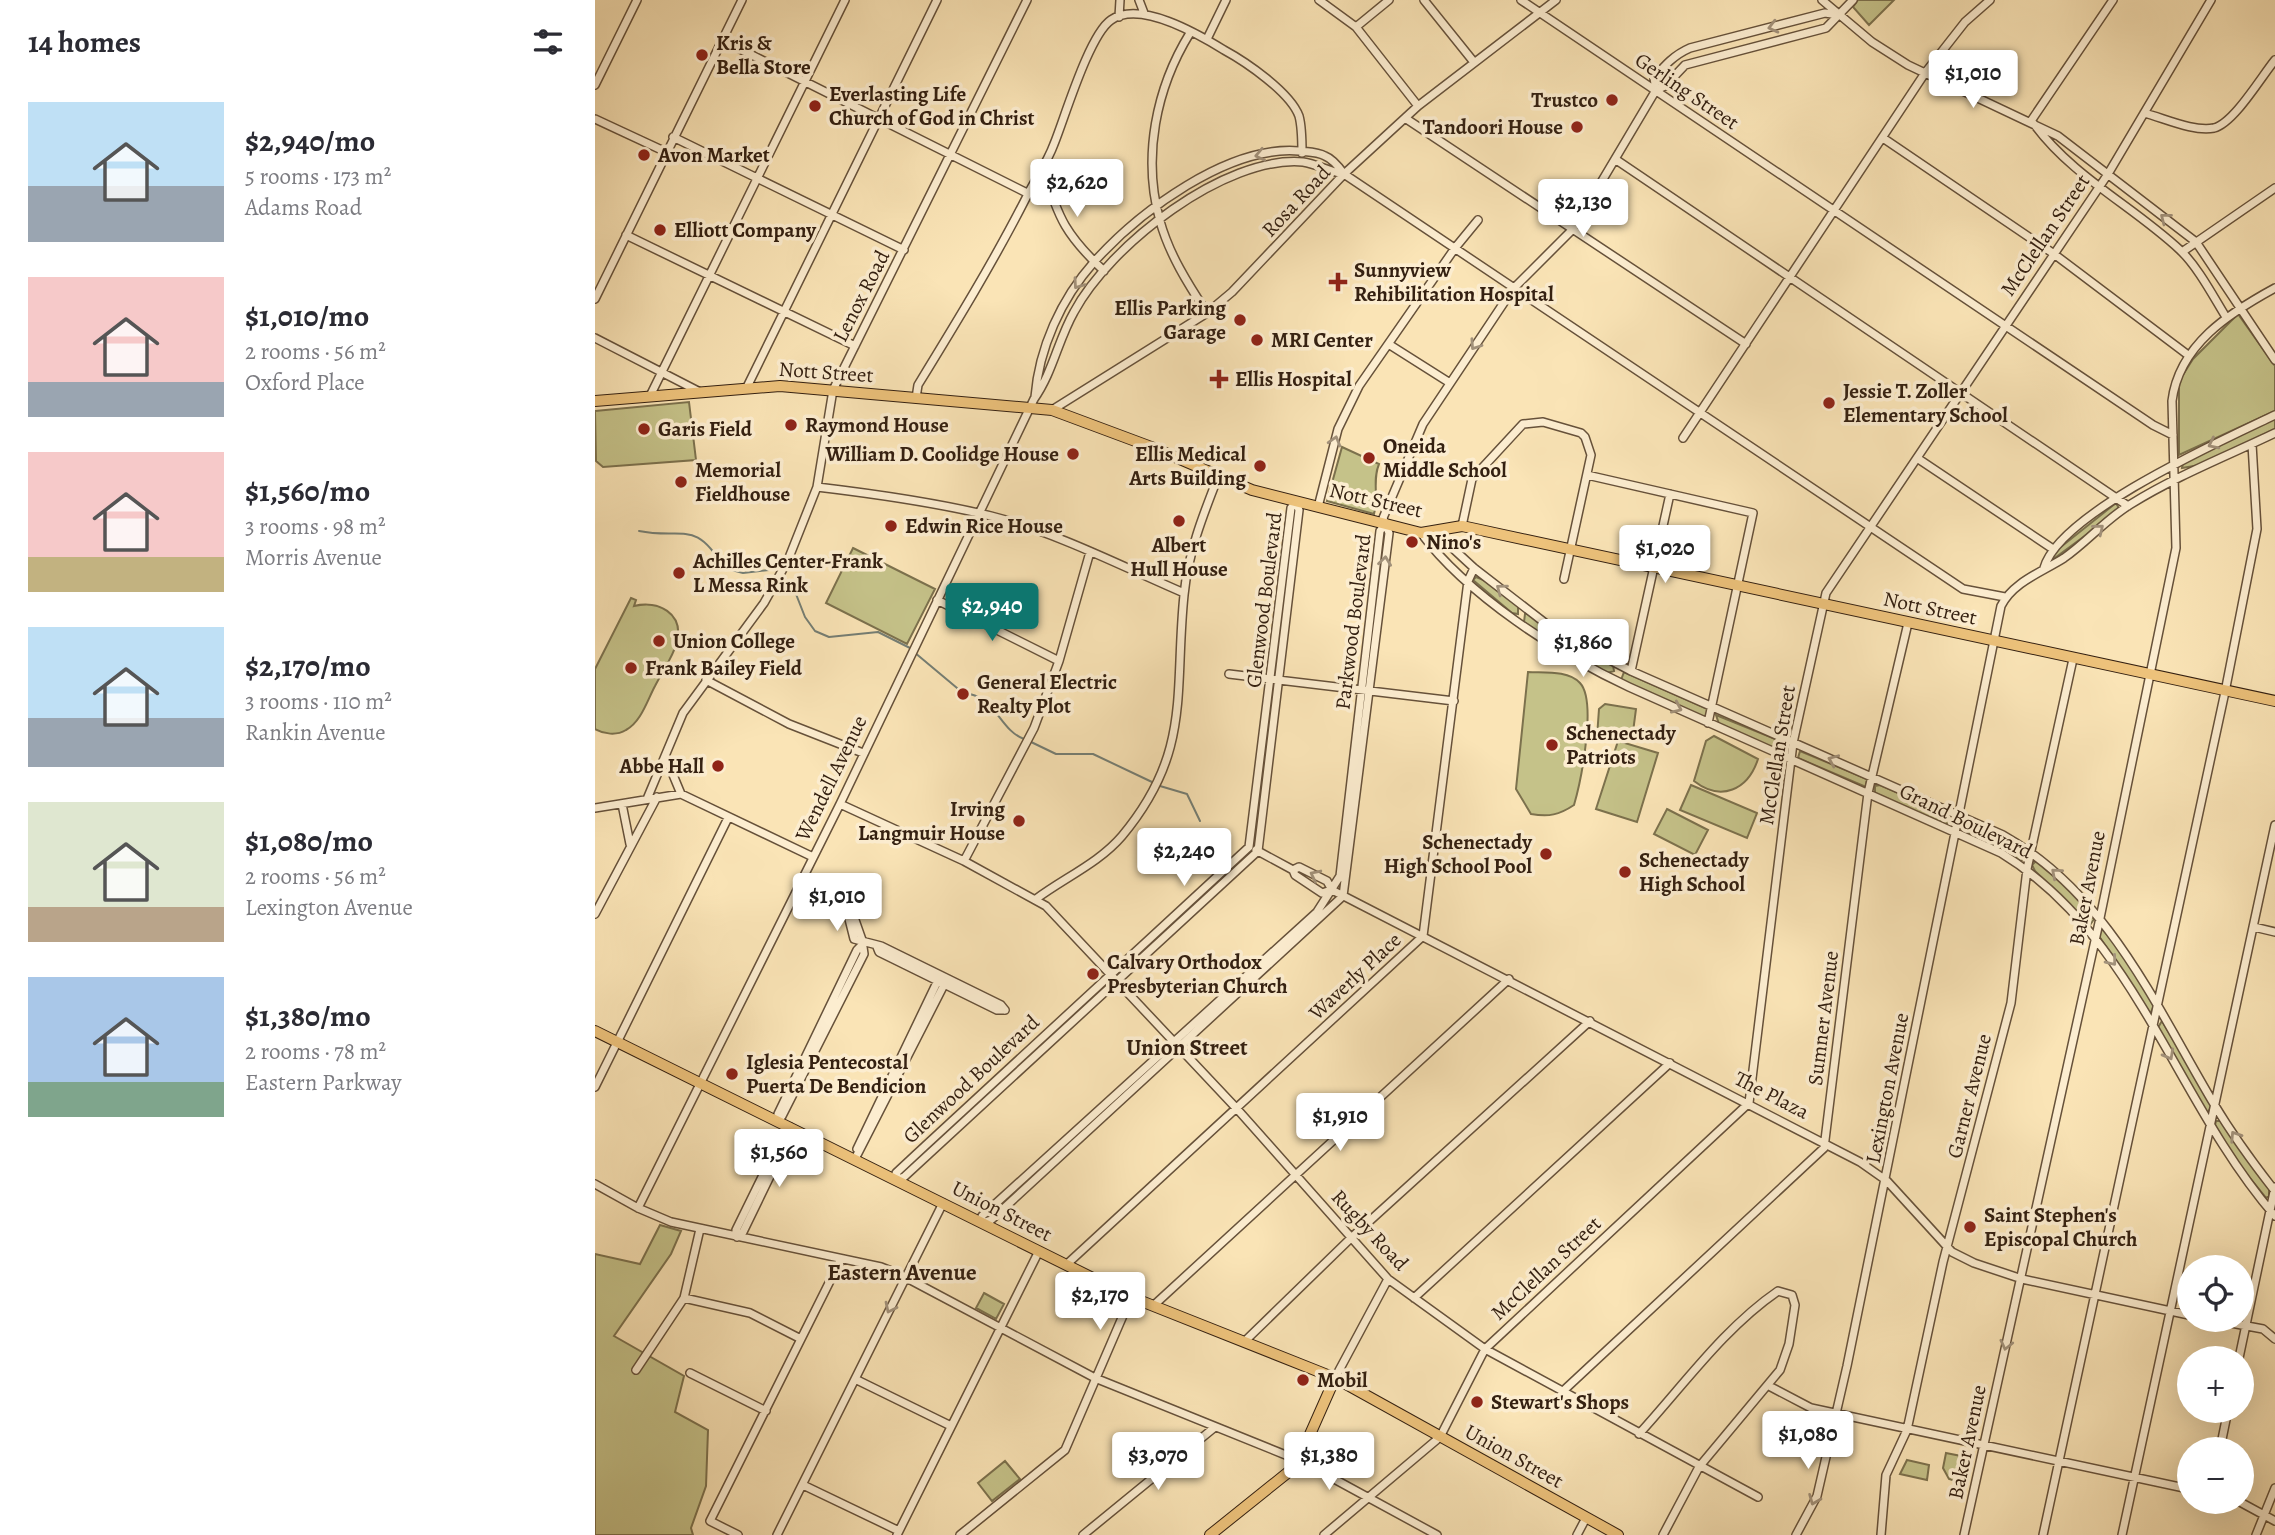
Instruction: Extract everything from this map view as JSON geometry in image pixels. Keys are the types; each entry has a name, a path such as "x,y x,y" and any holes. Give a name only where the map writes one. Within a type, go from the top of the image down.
{"main road":[{"name":"Nott Street","path":"595,401 780,386 916,398 1033,404 1154,448 1218,477 1296,502 1421,533 1462,526 2275,701"},
{"name":"Union Street","path":"595,1031 1131,1297 1335,1378 1618,1535"},
{"path":"1210,1535 1296,1466 1335,1378"}],"street":[{"path":"595,85 637,0"},
{"path":"595,299 742,0"},
{"path":"650,396 845,0"},
{"path":"745,389 937,0"},
{"name":"Lenox Road","path":"647,799 683,713 764,603 788,560 817,487 833,390 1027,0"},
{"path":"1119,17 1120,0"},
{"path":"1139,0 1144,13"},
{"path":"1207,39 1226,0"},
{"path":"1319,0 1356,27 1418,106"},
{"path":"1356,27 1389,0"},
{"path":"1424,0 1473,61"},
{"name":"Gerling Street","path":"1521,0 2153,425 2173,435"},
{"name":"Rosa Road","path":"1052,410 1207,313 1255,271 1344,174 1418,106 1473,61 1556,0"},
{"path":"1822,0 1872,43 1925,73 2058,136 2196,242 2238,308 2275,359"},
{"path":"1839,15 1825,13 1690,48 1676,54 1654,78 1656,90 1665,86 1685,65 1826,28 1839,15 1853,0"},
{"path":"1683,438 1925,73 1964,24 1990,0"},
{"path":"2031,121 2113,0"},
{"name":"McClellan Street","path":"1324,1535 1440,1437 1485,1349 1749,1103 1790,760 1826,593 2108,174 2211,0"},
{"path":"916,398 918,385 998,254 1044,170 1090,52 1102,30 1119,17 1144,13 1207,39 1245,63 1289,101 1299,116 1303,162"},
{"path":"1190,33 1167,74 1158,107 1153,139 1157,207 1181,273 1207,313"},
{"path":"722,40 1029,194"},
{"path":"2144,113 2199,128 2213,128 2227,121 2275,60"},
{"name":"Parkwood Boulevard","path":"1177,1045 1343,896 1380,531 1385,524 1383,517 1423,424 1513,289 1574,228 1656,90"},
{"path":"1405,118 1746,344"},
{"path":"595,119 666,152"},
{"path":"2031,121 2049,144 2098,187 2182,251 2226,317"},
{"path":"673,137 904,250"},
{"path":"1883,138 2054,254 2188,355"},
{"name":"Wendell Avenue","path":"1033,404 1037,376 1051,331 1094,262 1157,207 1194,181 1229,163 1261,154 1302,152 1324,155 1344,174"},
{"path":"1615,159 2128,506"},
{"name":"Wendell Avenue","path":"638,1208 804,877 979,514 1047,380 1074,310 1104,271 1160,221 1231,176 1268,166 1303,162 1344,174"},
{"path":"1044,170 1061,219 1075,244 1104,271"},
{"path":"1344,174 1963,589 2005,597 2043,568 2063,559 2128,506 2175,479 2275,433"},
{"path":"2182,251 2275,188"},
{"path":"1318,507 1338,429 1359,386 1455,248 1478,220"},
{"path":"626,236 855,346"},
{"name":"Baker Avenue","path":"1964,1535 2100,918 2113,844 2151,676 2176,548 2174,380 2188,355 2226,317 2275,288"},
{"path":"595,338 701,392"},
{"path":"1390,345 1450,383"},
{"path":"2043,568 2053,549 2118,497 2175,463 2275,415"},
{"path":"1462,526 1472,479 1524,424 1543,422 1585,437 1591,454 1564,579"},
{"path":"2043,1535 2225,692 2257,528 2252,444"},
{"path":"1917,458 2053,549"},
{"path":"1587,475 1753,513 1708,723"},
{"path":"1036,899 1075,875 1120,838 1153,792 1163,770 1179,707 1184,593 1197,531 1218,477"},
{"path":"817,487 919,500 979,514 1090,552 1184,593"},
{"path":"1631,671 1670,494"},
{"name":"Glenwood Boulevard","path":"897,1179 904,1177 1249,847 1299,509 1296,502"},
{"name":"Grand Boulevard","path":"1434,531 1474,568 1558,633 1620,666 2003,835 2031,852 2075,890 2100,918 2144,982 2215,1105 2275,1190"},
{"name":"Grand Boulevard","path":"1421,533 1468,581 1520,623 1543,640 1614,680 1954,832 2027,869 2062,899 2119,969 2210,1127 2272,1212"},
{"path":"1439,553 1446,542"},
{"path":"964,861 1034,728 1059,661 1090,552"},
{"name":"Waverly Place","path":"1066,1265 1238,1110 1423,936 1468,581 1474,568"},
{"name":"Lexington Avenue","path":"1796,1535 1817,1496 1887,1181 1991,640 2005,597"},
{"path":"937,600 1059,661"},
{"path":"1520,623 1524,606"},
{"name":"Sumner Avenue","path":"1825,1142 1868,793 1874,778 1908,623"},
{"name":"Garner Avenue","path":"1881,1535 1886,1475 1907,1430 2011,1003 2027,869 2073,659"},
{"path":"1614,680 1620,666"},
{"path":"1229,674 1454,701"},
{"name":"Glenwood Boulevard","path":"1113,977 1258,851 1275,679"},
{"path":"706,680 789,724 863,753"},
{"name":"Parkwood Boulevard","path":"981,1223 991,1220 1317,912 1340,876 1365,690"},
{"path":"666,758 681,794"},
{"path":"595,808 681,794 813,857"},
{"path":"595,914 657,797"},
{"path":"622,804 630,844"},
{"name":"Rugby Road","path":"840,804 964,861 1036,899 1238,1110 1388,1279 1485,1349 1758,1497"},
{"path":"595,1087 729,818"},
{"path":"2122,1535 2275,825"},
{"name":"The Plaza","path":"1249,847 1293,870 1295,875 1322,893 1332,890 1825,1142 1887,1181 1949,1249 1986,1269 2177,1312"},
{"path":"804,877 844,899 855,939 881,946 942,980 997,1010 1005,1010 1001,1005 942,980"},
{"path":"2254,928 2275,932"},
{"path":"777,1121 851,962 863,943"},
{"path":"1153,1306 1509,979"},
{"path":"855,1159 942,980"},
{"path":"2144,982 2163,981"},
{"path":"1245,1341 1352,1237 1590,1021"},
{"path":"1414,1298 1669,1063"},
{"path":"2205,1088 2218,1087"},
{"path":"737,1237 742,1219 785,1132 790,1127"},
{"path":"1562,1392 1824,1149 1825,1142"},
{"path":"595,1184 638,1208 699,1229 881,1267 905,1277 1095,1378 1299,1461 1437,1535"},
{"path":"2254,1290 2275,1190"},
{"path":"777,1535 943,1203"},
{"path":"636,1370 684,1298 699,1229"},
{"path":"803,1485 898,1533 1039,1251"},
{"path":"738,1535 710,1521 841,1259"},
{"path":"1335,1378 1388,1279"},
{"path":"1639,1434 1731,1332 1778,1291 1788,1292 1795,1307 1785,1360 1769,1386 1699,1466 1663,1535"},
{"path":"960,1535 1065,1450 1131,1297"},
{"path":"684,1298 750,1313 801,1339"},
{"path":"2254,1327 2263,1329 2275,1339"},
{"path":"689,1373 766,1411"},
{"path":"855,1379 951,1426"},
{"path":"1769,1386 1811,1408 2177,1487"},
{"path":"1083,1535 1215,1427"},
{"path":"2256,1535 2275,1488"},
{"path":"2254,1509 2275,1521"},
{"path":"1577,1535 1586,1518"}],"shaded area":[{"path":"1858,0 1894,0 1869,25 1853,7"},
{"path":"2238,314 2275,366 2275,411 2179,455 2179,381 2193,359"},
{"name":"Garis Field","path":"689,402 696,460 603,467 596,461 595,411"},
{"path":"2275,418 2275,429 2200,465 2182,468 2183,462"},
{"path":"1342,447 1379,464 1374,514 1327,501"},
{"path":"2116,503 2120,510 2052,560 2052,554"},
{"path":"853,548 935,589 907,644 826,603"},
{"path":"1476,577 1486,581 1518,606 1518,614 1512,613 1473,580"},
{"path":"631,598 636,600 634,606 660,607 673,616 677,623 677,642 636,722 622,732 606,733 595,729 595,669"},
{"path":"1525,614 1531,614 1613,665 1614,671 1607,673 1565,650 1524,622"},
{"path":"1528,672 1569,676 1580,683 1585,692 1586,742 1577,794 1574,805 1554,814 1531,814 1516,789"},
{"path":"1624,672 1708,709 1707,715 1703,717 1621,680"},
{"path":"1605,704 1636,709 1633,732 1618,741 1597,737 1599,709"},
{"path":"1716,715 1785,743 1786,751 1781,752 1719,724"},
{"path":"1714,736 1758,759 1748,778 1732,790 1714,791 1694,781 1706,741"},
{"path":"1618,741 1658,753 1637,822 1596,809"},
{"path":"1800,751 1867,779 1866,787 1798,758"},
{"path":"1691,785 1757,813 1747,838 1680,810"},
{"path":"1880,785 1949,815 1949,823 1943,824 1875,793 1875,786"},
{"path":"1667,809 1708,830 1695,855 1654,834"},
{"path":"1963,820 2020,848 2027,855 2021,861 1960,829 1957,826"},
{"path":"2037,860 2072,890 2094,919 2090,925 2035,871 2032,865"},
{"path":"2102,929 2127,957 2154,1006 2150,1014 2099,936"},
{"path":"2162,1021 2212,1105 2207,1114 2157,1029"},
{"path":"2216,1121 2221,1121 2269,1187 2269,1196 2266,1198 2232,1156 2215,1125"},
{"path":"660,1225 681,1231 671,1254 614,1336 684,1376 675,1412 708,1430 706,1486 691,1528 693,1535 595,1535 595,1254 640,1264"},
{"path":"984,1293 1004,1304 996,1319 976,1308"},
{"path":"1946,1453 1966,1457 1970,1462 1965,1484 1949,1479 1943,1468"},
{"path":"1907,1460 1929,1465 1927,1480 1900,1474"},
{"path":"1005,1461 1020,1479 992,1501 978,1483"}],"waterway":[{"path":"639,531 696,537 705,542 724,568 743,573 769,570"},
{"path":"792,584 805,617 815,631 829,637 878,632 910,648"},
{"path":"914,652 963,693 983,700 1016,735 1024,739"},
{"path":"1029,741 1056,754 1093,754 1152,782"},
{"path":"1160,786 1187,794 1200,821"}],"place":[{"name":"Kris & Bella Store","path":"702,55"},
{"name":"Trustco","path":"1612,100"},
{"name":"Everlasting Life Church of God in Christ","path":"815,106"},
{"name":"Tandoori House","path":"1577,127"},
{"name":"Avon Market","path":"644,155"},
{"name":"Elliott Company","path":"660,230"},
{"name":"Sunnyview Rehibilitation Hospital","path":"1338,282"},
{"name":"Ellis Parking Garage","path":"1240,320"},
{"name":"MRI Center","path":"1257,340"},
{"name":"Ellis Hospital","path":"1219,379"},
{"name":"Jessie T. Zoller Elementary School","path":"1829,403"},
{"name":"Raymond House","path":"791,425"},
{"name":"Garis Field","path":"644,429"},
{"name":"William D. Coolidge House","path":"1073,454"},
{"name":"Oneida Middle School","path":"1369,458"},
{"name":"Ellis Medical Arts Building","path":"1260,466"},
{"name":"Memorial Fieldhouse","path":"681,482"},
{"name":"Albert Hull House","path":"1179,521"},
{"name":"Edwin Rice House","path":"891,526"},
{"name":"Nino's","path":"1412,542"},
{"name":"Achilles Center-Frank L Messa Rink","path":"679,573"},
{"name":"Union College","path":"659,641"},
{"name":"Frank Bailey Field","path":"631,668"},
{"name":"General Electric Realty Plot","path":"963,694"},
{"name":"Schenectady Patriots","path":"1552,745"},
{"name":"Abbe Hall","path":"718,766"},
{"name":"Irving Langmuir House","path":"1019,821"},
{"name":"Schenectady High School Pool","path":"1546,854"},
{"name":"Schenectady High School","path":"1625,872"},
{"name":"Calvary Orthodox Presbyterian Church","path":"1093,974"},
{"name":"Iglesia Pentecostal Puerta De Bendicion","path":"732,1074"},
{"name":"Saint Stephen's Episcopal Church","path":"1970,1227"},
{"name":"Mobil","path":"1303,1380"},
{"name":"Stewart's Shops","path":"1477,1402"}],"district":[{"name":"Union Street","path":"1187,1047"},
{"name":"Eastern Avenue","path":"902,1272"}]}
